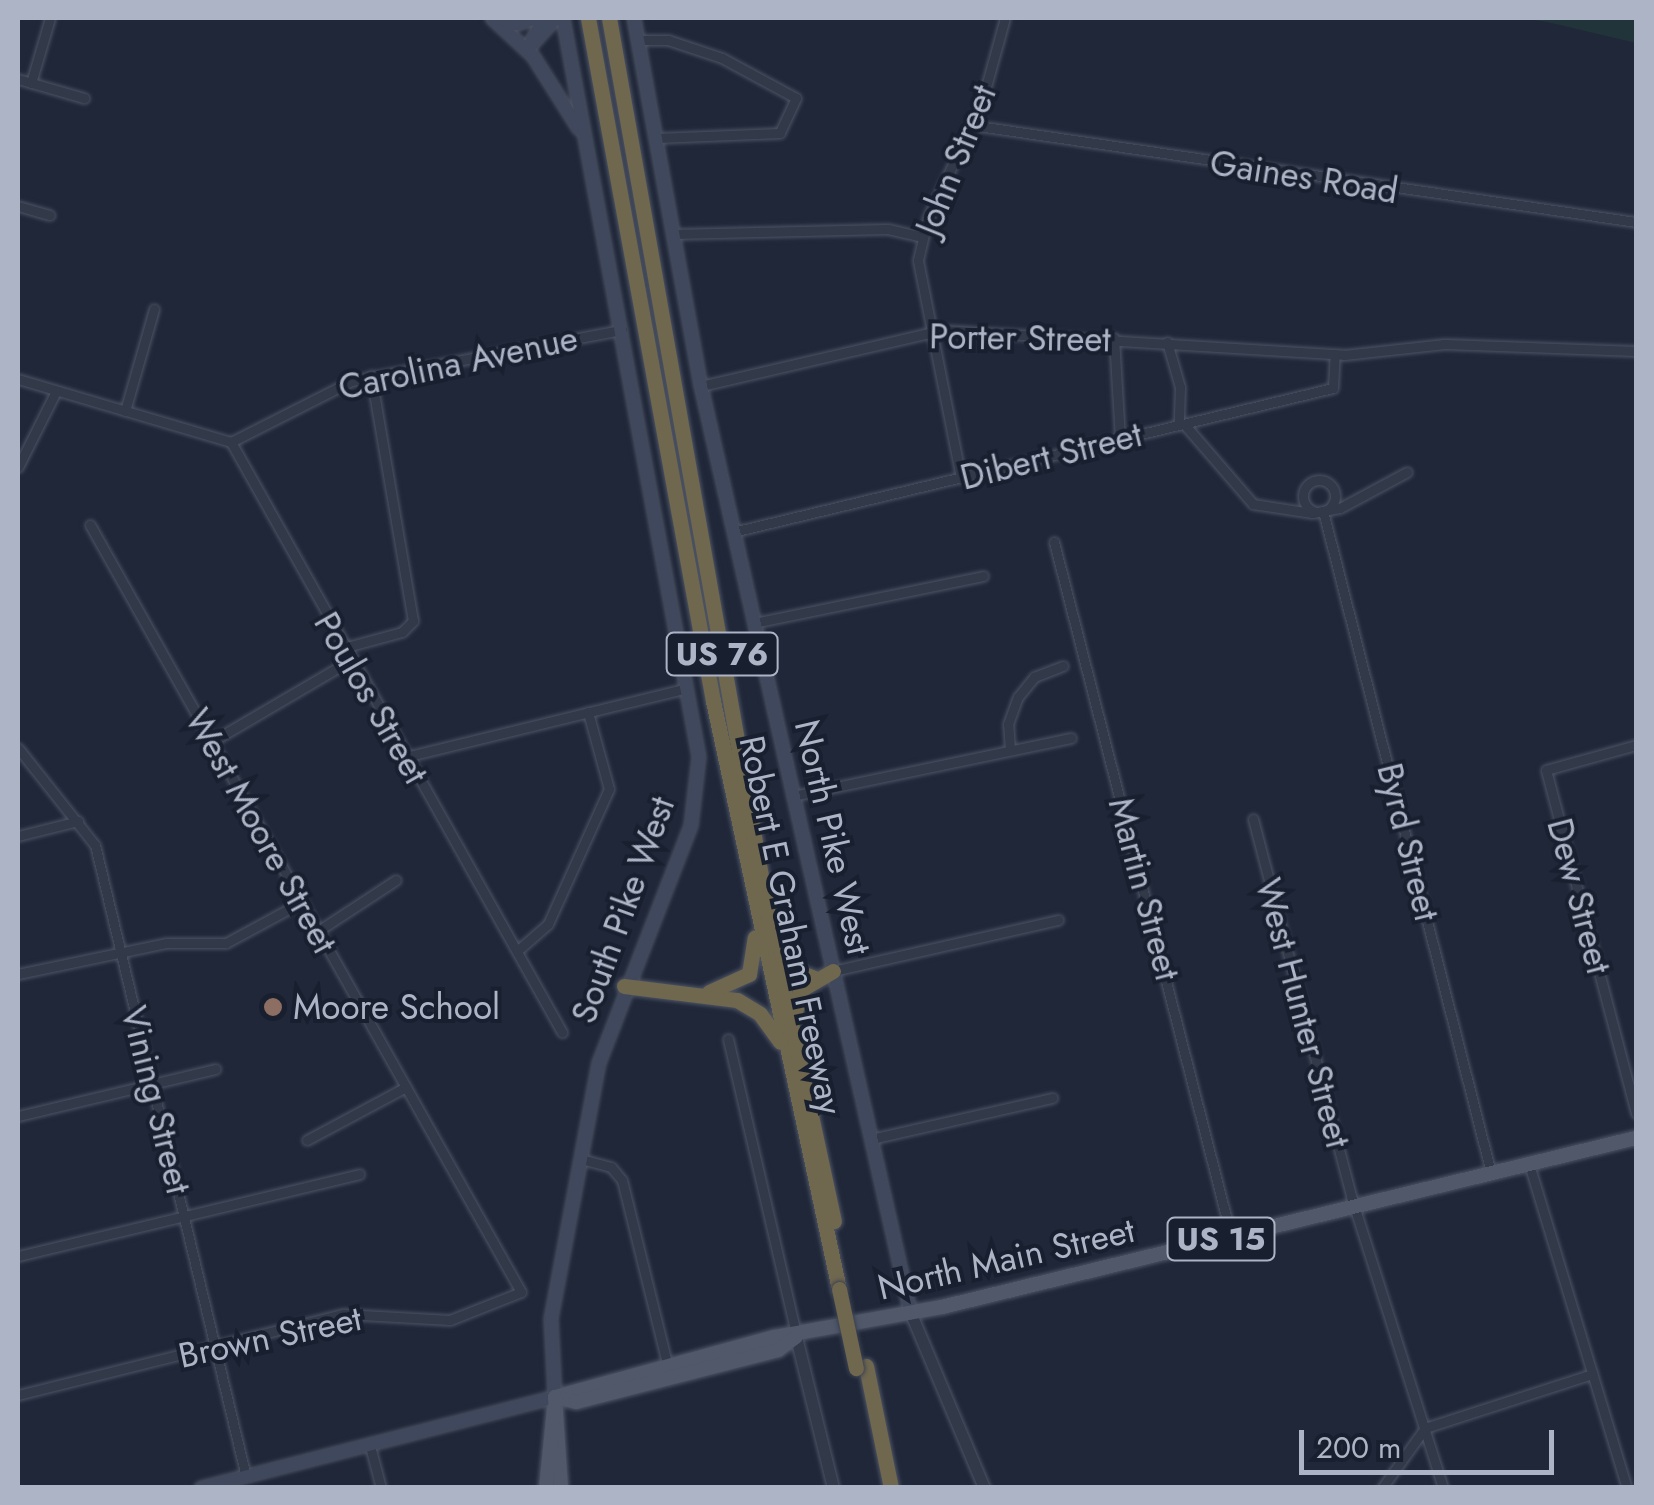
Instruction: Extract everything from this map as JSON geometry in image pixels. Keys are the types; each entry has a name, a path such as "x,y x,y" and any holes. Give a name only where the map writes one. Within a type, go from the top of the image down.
{"highway":[{"name":"Robert E Graham Freeway","path":"588,18 763,920 891,1488"},
{"name":"Robert E Graham Freeway","path":"608,18 763,920"},
{"path":"763,920 786,964 814,978"},
{"path":"670,997 730,988 749,974 763,920"},
{"path":"794,1061 796,996 814,978 833,971"},
{"path":"624,986 670,997 749,1005 794,1061"},
{"name":"Robert E Graham Freeway","path":"861,1367 883,1488"}],"main road":[{"path":"494,18 517,24 541,18"},
{"path":"494,18 527,50 588,150"},
{"path":"527,50 541,18"},
{"path":"527,50 560,18"},
{"name":"South Pike West","path":"555,1397 550,1318 581,1159 624,986 699,793 622,330 560,18"},
{"name":"North Pike West","path":"634,18 701,386 911,1314"},
{"name":"North Main Street","path":"796,1337 911,1314 1636,1138"},
{"path":"201,1488 246,1477 263,1480 370,1446 667,1364 796,1337"},
{"path":"555,1397 576,1402 778,1350 796,1337"},
{"path":"546,1488 555,1397"},
{"path":"555,1397 562,1488"}],"street":[{"path":"31,83 50,18"},
{"name":"John Street","path":"961,478 927,333 923,237 972,125 1005,18"},
{"path":"638,40 668,40 722,58 784,85 796,98 780,133 656,138"},
{"path":"18,79 84,98"},
{"name":"Gaines Road","path":"972,125 1636,222"},
{"path":"18,206 50,215"},
{"path":"672,234 888,229 923,237"},
{"path":"126,411 154,309"},
{"name":"Carolina Avenue","path":"231,442 333,387 371,376 622,330"},
{"name":"Porter Street","path":"701,386 927,333 1114,338 1340,354 1470,344 1636,351"},
{"path":"1114,338 1120,440"},
{"path":"1167,342 1180,387 1181,424 1253,504 1323,511 1407,472"},
{"name":"Dibert Street","path":"733,532 1333,388 1340,354"},
{"path":"342,648 413,621 371,376"},
{"path":"18,379 231,442"},
{"path":"18,467 56,391"},
{"name":"Poulos Street","path":"231,442 342,648 562,1032"},
{"name":"Byrd Street","path":"1323,511 1491,1173"},
{"name":"West Moore Street","path":"90,525 521,1292"},
{"name":"Martin Street","path":"1054,542 1231,1236"},
{"path":"754,623 984,576"},
{"path":"211,742 349,660"},
{"path":"1010,750 1008,724 1018,697 1034,678 1063,666"},
{"path":"404,757 684,689"},
{"path":"517,950 548,924 609,789 588,712"},
{"path":"793,796 1072,738"},
{"name":"Dew Street","path":"1636,745 1546,770 1636,1113"},
{"name":"Vining Street","path":"18,748 95,845 246,1477"},
{"name":"West Hunter Street","path":"1253,819 1356,1206 1443,1488"},
{"path":"18,836 78,821"},
{"path":"318,932 396,880"},
{"path":"18,974 119,951 226,944 300,903"},
{"path":"833,971 1058,920"},
{"path":"728,1039 833,1488"},
{"path":"18,1116 215,1069"},
{"path":"307,1140 406,1087"},
{"path":"871,1139 1052,1098"},
{"path":"581,1159 611,1167 622,1180 667,1364"},
{"path":"1530,1164 1627,1488"},
{"path":"18,1256 358,1174"},
{"name":"Brown Street","path":"18,1395 352,1313 460,1319 521,1292"},
{"path":"911,1314 984,1488"},
{"path":"1382,1488 1426,1428 1592,1374"},
{"path":"370,1446 381,1488"}],"shaded area":[{"path":"1520,18 1636,18 1636,43 1547,22"}],"place":[{"name":"Moore School","path":"273,1007"}]}
